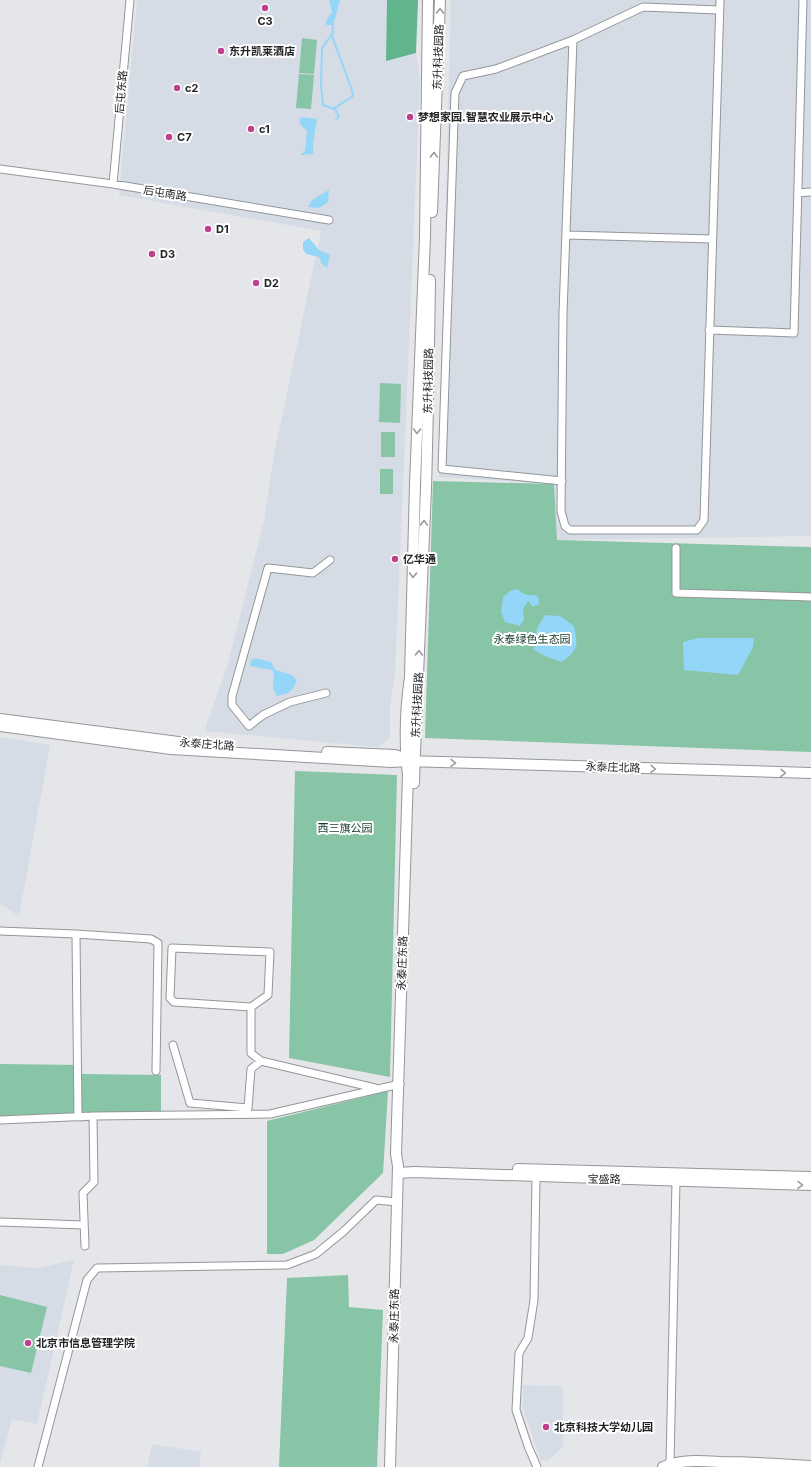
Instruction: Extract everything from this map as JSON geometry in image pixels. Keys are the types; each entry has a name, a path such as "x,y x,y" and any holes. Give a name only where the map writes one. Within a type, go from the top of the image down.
{"street":[{"name":"后屯东路","path":"113,184 130,0"},
{"name":"东升科技园路","path":"409,760 404,746 406,707 410,677 415,484 425,237 428,0"},
{"name":"东升科技园路","path":"409,760 426,486 431,233 440,0"},
{"path":"573,40 563,313 562,520 565,526 570,530 697,530 704,520 720,0"},
{"path":"709,330 794,333 803,0"},
{"path":"562,482 442,469 455,93 463,76 496,69 573,40 643,7 719,10"},
{"name":"后屯南路","path":"0,169 113,184 329,220"},
{"path":"798,193 811,192"},
{"path":"567,235 712,239"},
{"path":"676,548 676,593 811,597"},
{"path":"326,693 290,702 263,715 249,726 232,705 232,696 268,568 313,573 330,560"},
{"name":"永泰庄北路","path":"0,719 173,742 317,752 395,755 409,760"},
{"name":"永泰庄北路","path":"0,726 171,749 392,762 409,760 811,774"},
{"name":"永泰庄东路","path":"390,1467 398,1169 396,1154 409,760"},
{"path":"0,930 151,939 158,943 156,1071"},
{"path":"76,934 78,1117 93,1116"},
{"path":"172,948 270,952 268,995 251,1007 174,1002 170,998 172,948"},
{"path":"0,1120 93,1116 270,1114 400,1084 372,1088 261,1060 251,1053 251,1007"},
{"path":"173,1045 190,1103 248,1108 251,1069 261,1060"},
{"path":"85,1246 83,1193 94,1182 93,1116"},
{"name":"宝盛路","path":"398,1169 414,1172 536,1177 811,1185"},
{"name":"宝盛路","path":"398,1169 811,1177"},
{"path":"536,1177 534,1300 528,1338 519,1353 516,1410 537,1467"},
{"path":"676,1181 667,1466 700,1461 750,1462 811,1466"},
{"path":"38,1467 87,1280 97,1268 286,1265 316,1254 344,1231 376,1200 397,1202"},
{"path":"0,1222 84,1225"}],"shaded area":[{"path":"137,0 387,0 386,61 416,53 420,82 395,675 390,706 390,738 377,747 205,731 227,667 264,521 274,455 321,231 119,195"},
{"path":"451,0 811,0 811,536 557,540 554,484 439,477"},
{"path":"0,737 50,745 19,916 0,904"},
{"name":"北京市信息管理学院","path":"74,1260 37,1424 12,1419 0,1463 0,1265 38,1268"},
{"name":"北京科技大学幼儿园","path":"523,1385 560,1386 563,1391 563,1447 547,1461 540,1459 523,1408"},
{"path":"152,1444 201,1452 199,1467 147,1467"}],"green space":[{"path":"387,0 418,0 416,53 386,61"},
{"path":"302,38 317,40 314,74 299,73"},
{"path":"299,74 314,75 311,109 296,108"},
{"path":"380,383 401,384 400,423 379,422"},
{"path":"381,432 395,432 395,457 381,457"},
{"path":"380,469 393,469 393,494 380,494"},
{"name":"永泰绿色生态园","path":"433,481 554,484 557,540 811,547 811,752 425,738"},
{"name":"西三旗公园","path":"295,771 397,775 390,1077 289,1058"},
{"path":"0,1064 80,1065 81,1074 161,1075 161,1120 0,1120"},
{"path":"388,1091 383,1173 314,1240 283,1254 267,1254 267,1121"},
{"path":"348,1275 349,1307 383,1310 377,1467 279,1467 287,1278"},
{"path":"0,1295 47,1307 31,1373 0,1366"}],"water":[{"path":"329,0 340,0 334,22 332,25 326,25 326,21 332,12"},
{"path":"302,117 317,119 313,154 300,155 305,151 307,131 300,124 299,119"},
{"path":"329,190 328,202 319,208 308,207 312,200"},
{"path":"309,238 319,250 330,255 327,268 322,264 319,257 306,254 303,249 303,242"},
{"path":"518,589 526,595 536,595 539,599 539,604 533,607 528,601 523,609 524,619 520,626 505,622 501,612 503,597 510,591"},
{"path":"545,615 560,616 574,626 576,647 572,654 562,662 547,657 534,650 537,628"},
{"path":"698,638 754,638 753,647 738,675 684,670 683,642"},
{"path":"254,658 271,662 275,670 292,675 297,680 294,687 288,693 277,696 273,689 274,674 272,670 250,666 251,661"}],"waterway":[{"path":"333,24 332,36 353,96 333,109"},
{"path":"333,33 322,48 321,84 323,105 335,109 339,117 336,119"}],"place":[{"name":"C3","path":"265,8"},
{"name":"东升凯莱酒店","path":"221,51"},
{"name":"c2","path":"177,88"},
{"name":"梦想家园.智慧农业展示中心","path":"410,117"},
{"name":"c1","path":"251,129"},
{"name":"C7","path":"169,137"},
{"name":"D1","path":"208,229"},
{"name":"D3","path":"152,254"},
{"name":"D2","path":"256,283"},
{"name":"亿华通","path":"395,559"},
{"name":"北京市信息管理学院","path":"28,1343"},
{"name":"北京科技大学幼儿园","path":"546,1427"}]}
